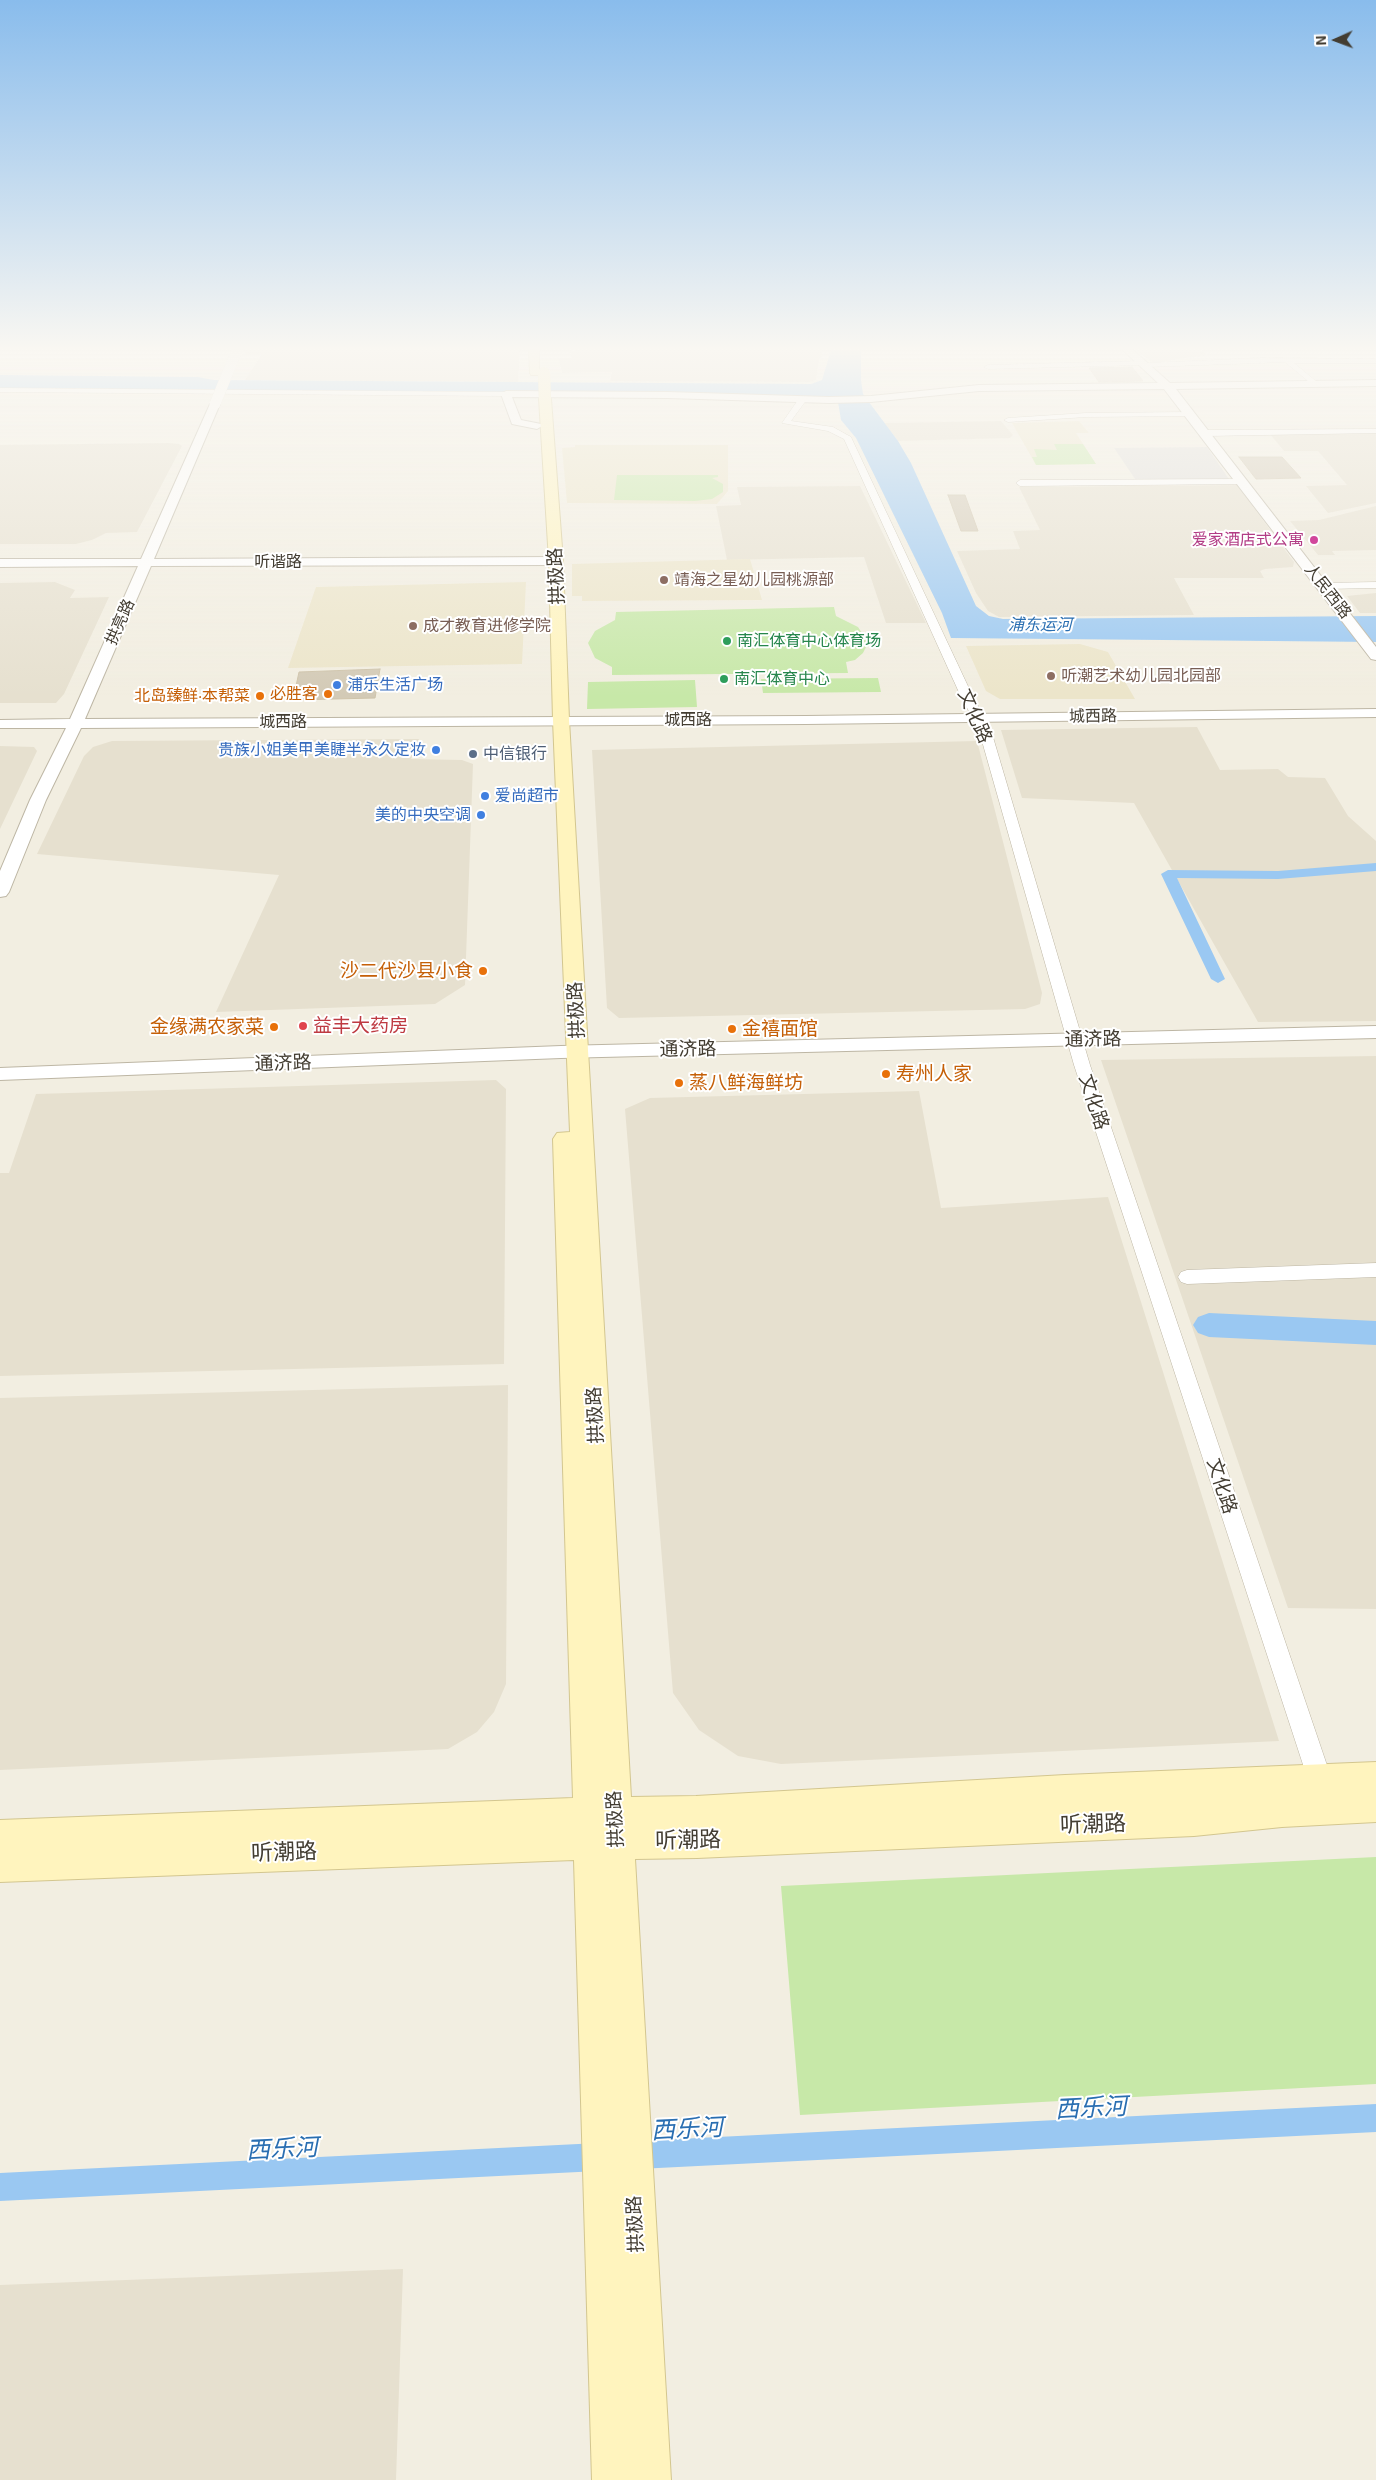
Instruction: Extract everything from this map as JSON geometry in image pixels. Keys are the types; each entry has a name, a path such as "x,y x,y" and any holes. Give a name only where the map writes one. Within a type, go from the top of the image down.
{"main road":[{"name":"拱极路","path":"540,466 555,720 620,2218 648,2480"},
{"name":"拱极路","path":"543,466 545,553"},
{"name":"听潮路","path":"0,1837 603,1827 697,1841 1194,1819 1325,1794 1376,1778"},
{"name":"听潮路","path":"1325,1794 1376,1805"},
{"name":"听潮路","path":"0,1864 603,1827"},
{"name":"拱极路","path":"615,2480 620,2218"}],"street":[{"name":"拱亮路","path":"0,892 7,862 76,723 188,466"},
{"name":"文化路","path":"861,466 985,732 1074,1039 1325,1794"},
{"name":"人民西路","path":"1231,466 1376,656"},
{"path":"1020,483 1243,482"},
{"name":"听谐路","path":"0,563 146,563 545,553"},
{"path":"1324,586 1376,585"},
{"name":"城西路","path":"0,724 1376,713"},
{"name":"通济路","path":"0,1074 569,1052 1376,1032"},
{"path":"1187,1277 1376,1270"}],"shaded area":[{"path":"0,466 172,466 137,532 106,533 92,540 76,544 0,544"},
{"path":"564,466 728,466 728,491 717,504 567,503"},
{"path":"1126,466 1220,466 1229,479 1135,479"},
{"path":"1331,466 1376,466 1376,503 1328,513 1306,486 1347,485"},
{"path":"1237,485 1294,562 1293,567 1260,571 1264,578 1174,578 1194,615 999,617 988,611 976,593 957,551 1020,549 1013,531 1040,530 1019,487"},
{"path":"860,486 926,623 886,623 864,557 727,560 716,506 741,505 737,487"},
{"path":"1376,506 1376,550 1332,551 1335,555 1318,555 1290,521 1319,520"},
{"name":"靖海之星幼儿园桃源部","path":"750,559 762,600 582,601 582,596 572,596 572,564"},
{"path":"55,582 75,590 70,598 109,597 64,694 56,703 0,703 0,583"},
{"name":"成才教育进修学院","path":"526,582 522,664 288,668 316,587"},
{"path":"1376,593 1376,613 1360,613 1347,596"},
{"name":"听潮艺术幼儿园北园部","path":"1080,644 1108,652 1135,699 1000,699 986,691 966,646"},
{"path":"1197,727 1220,770 1278,769 1288,777 1325,778 1348,816 1376,841 1376,1021 1258,1022 1134,803 1022,798 1001,730"},
{"path":"419,739 411,759 462,760 473,764 465,985 435,1004 216,1012 279,875 37,854 84,756 93,747 112,741"},
{"path":"977,741 1042,993 1040,1004 1025,1009 619,1018 607,1008 592,750"},
{"path":"0,746 34,747 37,751 0,829"},
{"path":"1376,1056 1376,1609 1288,1608 1101,1060"},
{"path":"496,1080 506,1089 504,1364 0,1376 0,1173 9,1173 36,1094"},
{"path":"919,1091 941,1208 1108,1197 1279,1741 781,1764 738,1756 699,1730 673,1693 625,1109 650,1098"},
{"path":"508,1385 506,1684 494,1712 477,1732 448,1749 0,1770 0,1398"},
{"path":"403,2269 396,2480 0,2480 0,2285"}],"green space":[{"path":"617,475 718,475 718,477 712,478 723,484 723,492 712,499 695,501 614,500"},
{"name":"南汇体育中心体育场","path":"834,607 836,616 858,627 866,639 866,647 863,653 855,660 846,662 848,673 612,675 612,667 595,658 588,643 595,631 615,620 616,612"},
{"path":"878,678 881,692 763,693 761,679"},
{"path":"695,680 697,707 587,709 588,682"},
{"path":"1376,1857 1376,2084 800,2115 781,1886"}],"water":[{"name":"浦东运河","path":"870,466 912,466 976,606 989,616 1003,619 1376,616 1376,642 951,638 942,613"}],"building":[{"path":"1246,466 1290,466 1301,478 1256,479"},
{"path":"948,495 965,495 978,531 961,531"},
{"name":"浦乐生活广场","path":"380,669 375,698 293,700 299,672"}],"waterway":[{"path":"1218,979 1168,874 1278,875 1376,867"},
{"path":"1209,1325 1376,1333"},
{"name":"西乐河","path":"0,2187 1376,2118"}],"place":[{"name":"爱家酒店式公寓","path":"1314,540"},
{"name":"靖海之星幼儿园桃源部","path":"664,580"},
{"name":"成才教育进修学院","path":"413,626"},
{"name":"南汇体育中心体育场","path":"727,641"},
{"name":"听潮艺术幼儿园北园部","path":"1051,676"},
{"name":"南汇体育中心","path":"724,679"},
{"name":"浦乐生活广场","path":"337,685"},
{"name":"必胜客","path":"328,694"},
{"name":"北岛臻鲜·本帮菜","path":"260,696"},
{"name":"贵族小姐美甲美睫半永久定妆","path":"436,750"},
{"name":"中信银行","path":"473,754"},
{"name":"爱尚超市","path":"485,796"},
{"name":"美的中央空调","path":"481,815"},
{"name":"沙二代沙县小食","path":"483,971"},
{"name":"益丰大药房","path":"303,1026"},
{"name":"金缘满农家菜","path":"274,1027"},
{"name":"金禧面馆","path":"732,1029"},
{"name":"寿州人家","path":"886,1074"},
{"name":"蒸八鲜海鲜坊","path":"679,1083"}]}
